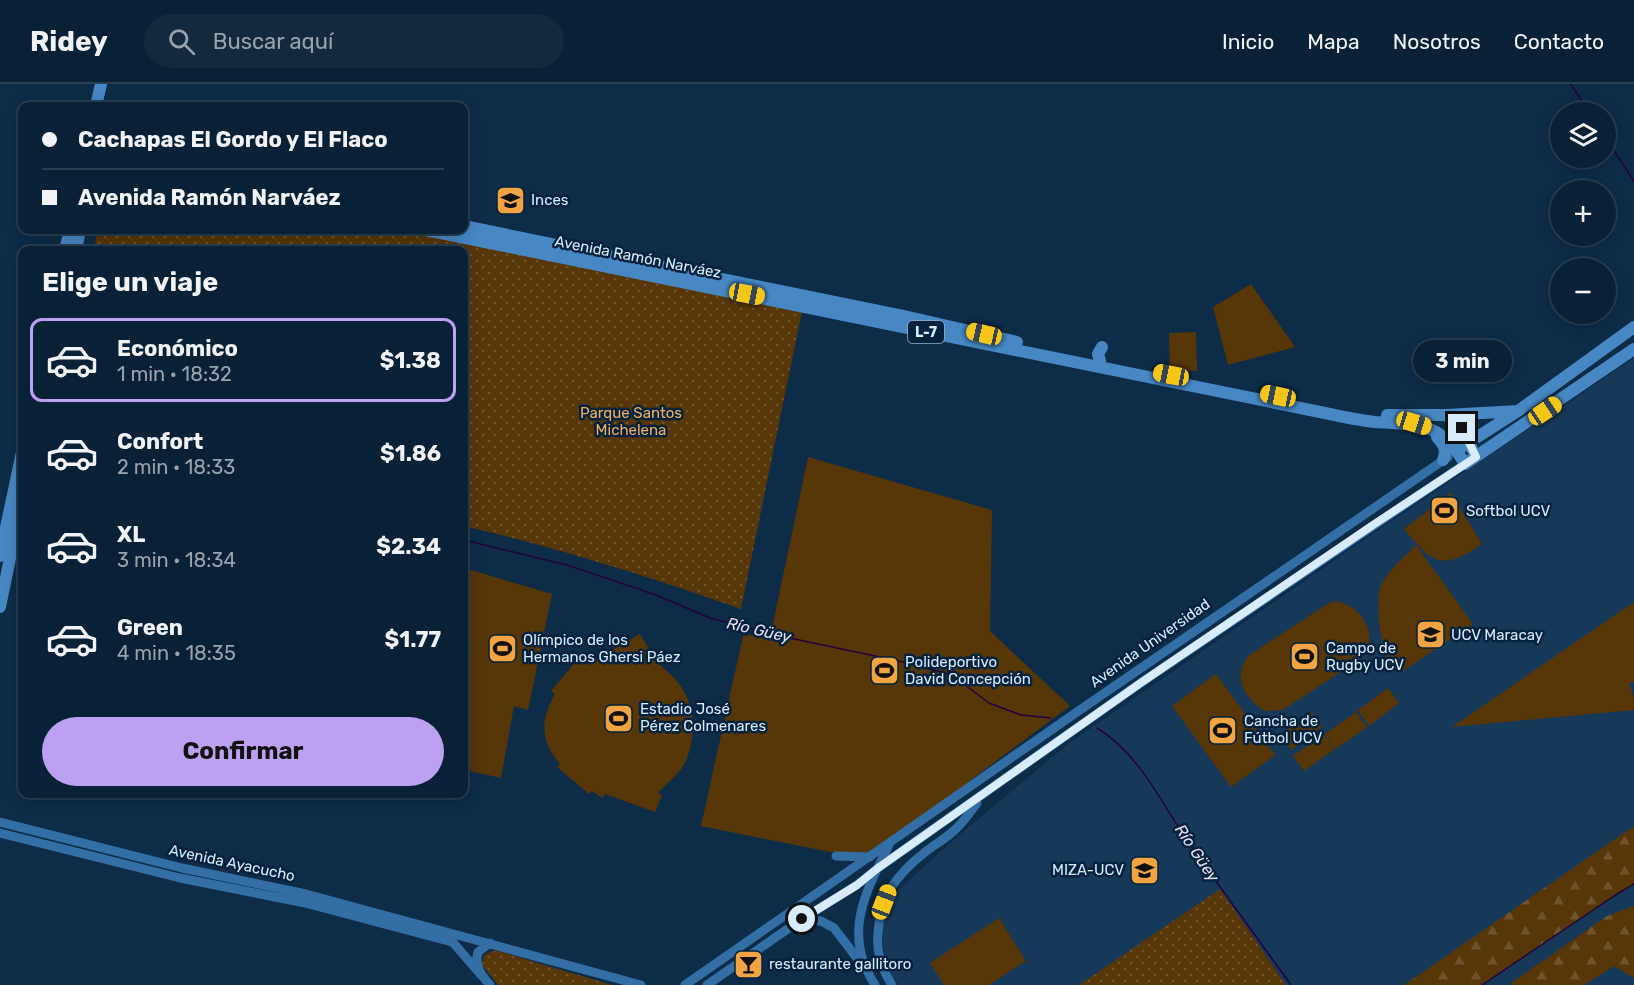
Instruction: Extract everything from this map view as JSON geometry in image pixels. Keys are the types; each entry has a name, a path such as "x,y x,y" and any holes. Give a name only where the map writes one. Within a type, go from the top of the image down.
{"main road":[{"path":"97,102 100,84"},
{"path":"105,102 108,84"},
{"name":"Avenida Ramón Narváez","path":"468,227 903,316 1100,361 1379,415 1446,415 1518,411"},
{"name":"Avenida Ramón Narváez","path":"446,234 1320,412 1372,422 1414,423 1444,436 1470,460"},
{"name":"Avenida Universidad","path":"1457,450 1518,411 1634,327"},
{"path":"1100,361 1098,354 1102,347"},
{"name":"Avenida Universidad","path":"1470,460 1634,349"},
{"path":"1446,415 1462,428 1470,442 1470,460"},
{"path":"1428,428 1443,444 1446,452 1443,460"},
{"path":"0,556 18,474"},
{"path":"0,608 18,519"}],"street":[{"name":"Avenida Universidad","path":"685,985 1457,450"},
{"name":"Avenida Universidad","path":"707,985 802,919 857,885 1142,682 1470,460"},
{"path":"1135,671 1142,682"},
{"path":"892,985 886,976 877,946 879,915 888,890 917,859 951,834 982,796"},
{"name":"Avenida Ayacucho","path":"0,822 182,868 306,894 641,985"},
{"name":"Avenida Ayacucho","path":"0,833 180,878 305,903 452,942"},
{"path":"864,969 858,941 859,919 866,895 890,843"},
{"path":"836,856 870,857"},
{"path":"802,919 821,921 834,928 875,985"},
{"path":"444,931 490,985"},
{"path":"482,976 477,964 477,956 482,948 490,943"}],"shaded area":[{"name":"UCV Maracay","path":"1634,358 1634,985 899,985 890,973 884,953 882,931 886,910 897,891 958,836 1068,744 1384,526"}],"green space":[{"name":"Parque Santos Michelena","path":"97,234 427,234 803,306 741,609 604,564 468,527 468,246 103,246 95,244"},
{"path":"1251,284 1295,347 1228,365 1213,307"},
{"path":"1196,332 1197,371 1170,370 1169,333"},
{"name":"Polideportivo David Concepción","path":"808,457 992,510 990,631 1070,706 865,859 701,826 743,636 771,633"},
{"name":"Softbol UCV","path":"1451,493 1482,544 1457,558 1447,561 1438,560 1422,550 1404,529"},
{"path":"1416,545 1473,624 1400,673 1385,653 1380,624 1379,595 1386,577"},
{"name":"Olímpico de los Hermanos Ghersi Páez","path":"468,569 552,594 528,710 514,706 501,778 468,771"},
{"name":"Campo de Rugby UCV","path":"1335,601 1353,608 1365,622 1369,639 1368,648 1363,657 1283,710 1264,711 1251,699 1242,686 1241,672 1248,656"},
{"path":"1634,602 1634,682 1629,683 1634,698 1634,710 1452,727"},
{"name":"Estadio José Pérez Colmenares","path":"640,634 650,650 646,653 673,676 682,687 689,701 693,730 687,758 678,773 658,793 662,795 655,812 605,794 602,798 592,791 589,794 557,767 560,764 549,747 544,730 547,713 555,694 551,691 576,661 580,663 588,657 593,661"},
{"name":"Cancha de Fútbol UCV","path":"1216,674 1275,755 1231,787 1172,706"},
{"path":"1388,688 1399,703 1369,726 1358,710"},
{"path":"1311,712 1322,727 1291,750 1280,735"},
{"path":"1356,712 1367,727 1336,749 1325,734"},
{"path":"1324,734 1335,749 1304,771 1293,756"},
{"path":"1634,826 1634,884 1482,985 1404,985"},
{"path":"1220,889 1286,985 1079,985"},
{"path":"1634,906 1634,978 1614,966 1584,985 1513,985 1511,983 1607,916"},
{"path":"999,918 1026,961 989,985 944,985 930,963"},
{"path":"493,951 612,985 498,985 482,965 484,955"}],"waterway":[{"path":"1571,84 1583,102"},
{"path":"1616,154 1634,181"},
{"name":"Río Güey","path":"468,541 567,565 656,595 710,618 952,675 989,703 1021,715 1051,718"},
{"name":"Río Güey","path":"1097,728 1112,739 1138,766 1191,846 1291,985"},
{"name":"Río Güey","path":"1482,985 1634,884"}],"place":[{"name":"Inces","path":"510,200"},
{"name":"Softbol UCV","path":"1445,511"},
{"name":"UCV Maracay","path":"1430,635"},
{"name":"Olímpico de los Hermanos Ghersi Páez","path":"502,649"},
{"name":"Campo de Rugby UCV","path":"1305,657"},
{"name":"Polideportivo David Concepción","path":"884,671"},
{"name":"Estadio José Pérez Colmenares","path":"619,718"},
{"name":"Cancha de Fútbol UCV","path":"1223,730"},
{"name":"MIZA-UCV","path":"1145,870"},
{"name":"restaurante gallitoro","path":"748,964"}],"route":[{"path":"802,919 857,885 1142,682 1476,457 1462,428"}]}
